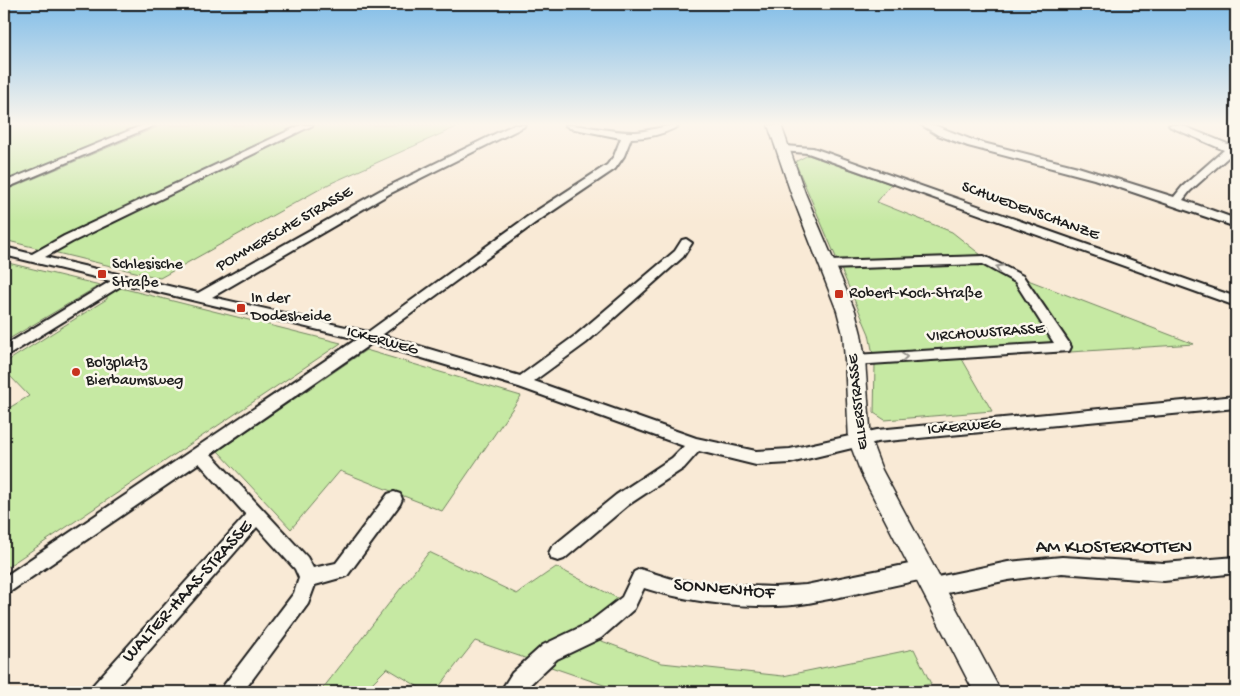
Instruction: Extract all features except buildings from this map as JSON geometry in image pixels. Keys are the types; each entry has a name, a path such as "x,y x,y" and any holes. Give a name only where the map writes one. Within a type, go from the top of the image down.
{"street":[{"path":"4,186 72,157"},
{"path":"34,258 68,239 240,157"},
{"name":"POMMERSCHE STRASSE","path":"200,298 385,192 455,157"},
{"path":"4,587 370,337 531,220 611,166 618,157"},
{"name":"ELLERSTRASSE","path":"787,157 798,193 846,311 852,334 860,442 872,473 988,692"},
{"name":"SCHWEDENSCHANZE","path":"830,157 1236,302"},
{"path":"1030,157 1177,201 1236,223"},
{"path":"1177,201 1186,189 1221,157"},
{"path":"522,382 581,339 679,254 686,243"},
{"name":"ICKERWEG","path":"4,251 370,337 522,382 696,444 756,458 773,458 860,442 877,436 1236,402"},
{"name":"VIRCHOWSTRASSE","path":"827,265 984,260 1019,279 1064,347 855,360"},
{"path":"4,353 123,279"},
{"path":"558,553 622,500 678,463 696,444"},
{"name":"WALTER-HAAS-STRASSE","path":"200,453 301,564 308,578"},
{"path":"231,692 302,598 308,578 341,570 394,499"},
{"name":"WALTER-HAAS-STRASSE","path":"100,692 257,515"},
{"name":"AM KLOSTERKOTTEN","path":"929,579 1062,565 1164,572 1236,565"},
{"name":"SONNENHOF","path":"510,692 518,680 550,652 594,631 628,603 640,578 672,588 715,594 775,596 929,579"}],"green space":[{"path":"4,157 63,157 4,182"},
{"path":"84,157 388,157 329,184 160,278 4,240 4,191"},
{"path":"803,157 815,157 891,184 877,202 952,232 981,255 1028,280 1194,344 962,359 992,411 885,420 874,413 875,365 869,334 795,162"},
{"path":"4,262 100,285 4,342"},
{"path":"117,287 341,343 4,569 4,411 29,396 9,375 4,376 4,361 6,362 107,299 107,293"},
{"path":"366,350 521,396 442,511 340,471 291,529 218,451"},
{"path":"429,552 517,594 556,567 627,603 588,636 662,663 783,676 914,649 931,684 889,692 624,692 475,641 435,692 427,692 387,668 363,692 320,692"}],"place":[{"name":"Schlesische Straße","path":"102,274"},
{"name":"Robert-Koch-Straße","path":"839,294"},
{"name":"In der Dodesheide","path":"241,308"},
{"name":"Bolzplatz Bierbaumsweg","path":"76,372"}]}
